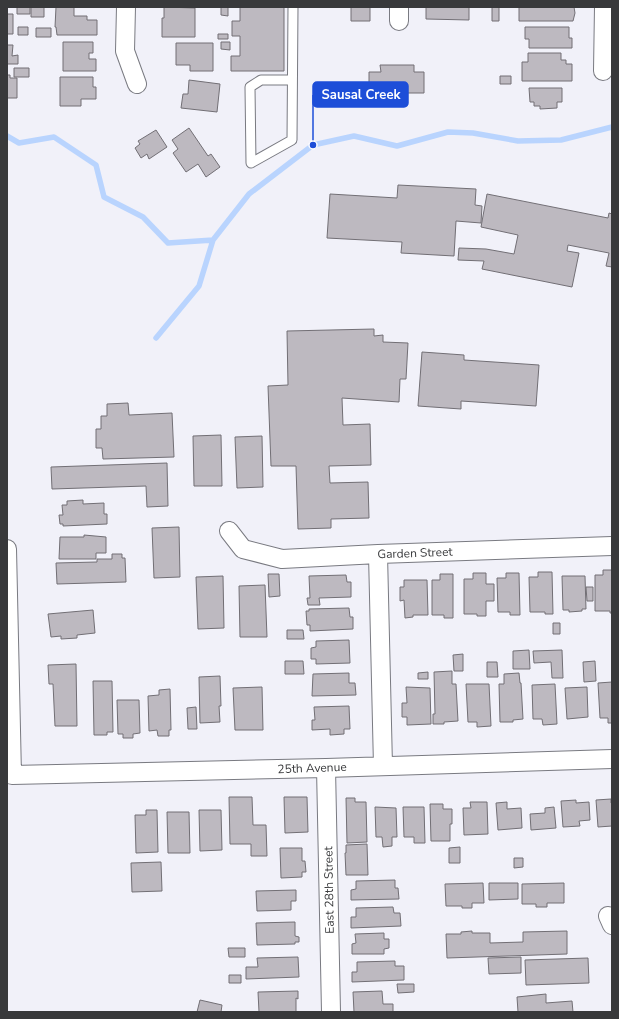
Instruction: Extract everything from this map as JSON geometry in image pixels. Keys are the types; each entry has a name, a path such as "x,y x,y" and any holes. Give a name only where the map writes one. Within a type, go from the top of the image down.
{"street":[{"path":"126,7 125,51 137,84"},
{"path":"603,71 604,7"},
{"name":"Garden Street","path":"228,532 243,549 282,559 378,554 612,546"},
{"path":"7,549 8,619"},
{"path":"378,554 383,766"},
{"name":"25th Avenue","path":"8,619 12,775 326,768 612,759"},
{"name":"East 28th Street","path":"326,768 331,1012"}],"lane":[{"path":"292,80 261,80 250,88 251,163 292,140 293,7"}],"building":[{"path":"17,7 30,7 30,14 17,14"},
{"path":"31,7 44,7 44,17 31,17"},
{"path":"56,7 74,7 74,16 87,16 87,20 97,20 97,35 57,35 55,27"},
{"path":"164,7 195,8 195,37 162,37 162,18 164,18"},
{"path":"221,7 228,7 228,16 221,15"},
{"path":"240,7 284,7 284,71 231,71 231,56 240,56 240,36 232,36 232,21 240,21"},
{"path":"351,7 370,7 370,21 351,21"},
{"path":"426,7 469,7 469,20 426,19"},
{"path":"492,7 499,7 499,21 492,21"},
{"path":"519,7 574,7 575,13 573,21 519,21"},
{"path":"7,14 13,14 13,34 7,34"},
{"path":"18,27 28,27 28,35 18,35"},
{"path":"525,27 569,27 569,38 572,38 572,48 529,48 529,39 525,39"},
{"path":"36,28 51,28 51,37 36,37"},
{"path":"218,34 228,34 228,39 218,39"},
{"path":"63,42 93,42 93,53 89,53 89,59 96,59 96,71 63,71"},
{"path":"221,42 230,42 230,50 221,49"},
{"path":"176,43 213,43 213,71 190,71 190,65 176,65"},
{"path":"7,45 13,45 12,56 18,55 18,64 7,64"},
{"path":"528,53 561,53 561,60 566,60 566,64 572,64 572,81 522,81 522,62 528,62"},
{"path":"380,65 414,65 414,72 424,72 424,93 369,93 369,72 381,72"},
{"path":"14,68 29,68 29,77 14,77"},
{"path":"7,75 10,75 10,78 17,78 17,98 7,98"},
{"path":"500,76 511,76 511,84 500,84"},
{"path":"60,77 93,77 93,87 96,87 96,99 81,99 81,106 60,106"},
{"path":"189,80 220,84 217,112 181,108 183,94 188,94"},
{"path":"529,88 562,88 562,102 557,102 557,108 540,109 540,106 534,106 534,102 530,102"},
{"path":"189,128 208,156 211,154 220,167 206,177 198,164 186,172 173,153 178,149 172,140"},
{"path":"156,130 167,147 149,159 147,154 141,158 135,148 140,144 138,141"},
{"path":"398,185 476,189 475,205 482,206 481,223 456,221 454,256 401,253 402,242 327,238 330,194 397,198"},
{"path":"487,194 608,218 609,213 612,214 612,267 606,266 609,253 568,245 567,251 579,253 572,287 482,269 484,261 458,260 459,248 486,249 514,254 518,235 481,227"},
{"path":"374,329 374,336 383,335 383,342 408,343 406,379 400,379 399,402 342,398 343,425 370,424 371,465 329,466 330,483 368,482 369,518 331,519 331,528 298,529 296,466 271,466 268,386 288,385 287,331"},
{"path":"422,352 464,355 464,360 539,365 536,406 461,401 461,409 418,406"},
{"path":"128,403 129,415 172,413 174,457 103,459 102,448 96,448 96,429 101,429 101,416 107,416 107,404"},
{"path":"221,435 222,486 194,486 193,436"},
{"path":"262,436 263,487 237,488 235,437"},
{"path":"167,463 168,506 147,507 146,486 52,489 51,467"},
{"path":"83,500 83,504 104,503 104,514 107,514 107,524 63,526 63,524 60,524 59,515 63,515 62,505 67,505 67,501"},
{"path":"179,527 180,577 154,578 152,528"},
{"path":"84,535 106,537 106,553 96,553 96,559 59,559 60,537 84,537"},
{"path":"112,554 122,554 122,558 125,558 126,582 57,584 56,563 97,562 97,559 112,559"},
{"path":"603,570 612,570 612,613 610,613 610,611 595,611 595,575 603,575"},
{"path":"538,572 552,572 553,614 545,614 545,612 530,612 529,577 538,577"},
{"path":"473,573 486,573 486,584 494,584 494,601 486,601 486,616 464,614 464,579 473,579"},
{"path":"506,573 519,573 520,615 510,615 510,612 498,612 497,578 506,578"},
{"path":"268,574 279,574 280,596 269,597"},
{"path":"440,574 453,574 453,618 444,618 444,615 432,615 432,580 440,580"},
{"path":"346,575 347,582 351,582 351,597 319,598 320,605 308,605 307,598 310,598 309,576"},
{"path":"223,576 224,628 198,629 196,577"},
{"path":"562,576 585,576 586,609 582,609 582,611 569,612 569,610 563,610"},
{"path":"404,580 427,580 428,615 413,615 413,617 405,618 404,600 400,601 400,587 404,587"},
{"path":"265,585 267,637 240,637 239,586"},
{"path":"586,587 593,587 593,601 587,601"},
{"path":"349,608 350,617 353,617 353,629 310,631 310,625 307,625 306,611 309,611 309,609"},
{"path":"93,610 95,633 77,635 77,638 61,639 61,636 51,637 48,614"},
{"path":"553,623 560,623 560,634 553,634"},
{"path":"287,630 303,630 304,639 287,639"},
{"path":"349,640 350,663 316,664 316,659 311,659 311,648 316,647 316,641"},
{"path":"529,650 530,669 513,669 513,651"},
{"path":"562,650 563,678 552,678 551,662 534,663 533,651"},
{"path":"463,654 463,671 454,671 453,655"},
{"path":"285,661 303,661 304,674 285,674"},
{"path":"595,661 596,681 584,682 583,662"},
{"path":"487,662 497,662 498,677 487,677"},
{"path":"76,664 77,726 55,726 53,684 49,684 48,665"},
{"path":"452,671 452,684 456,684 458,721 444,722 444,724 433,724 433,714 435,714 434,672"},
{"path":"428,672 428,679 418,679 418,673"},
{"path":"349,673 349,683 355,683 356,695 312,696 313,674"},
{"path":"519,673 523,719 513,720 513,722 500,722 499,684 504,684 504,674"},
{"path":"220,676 220,722 200,723 199,677"},
{"path":"93,681 112,681 113,732 107,732 107,735 94,735"},
{"path":"612,682 612,723 608,723 608,718 600,718 598,683"},
{"path":"466,684 489,684 491,726 477,727 477,722 468,722"},
{"path":"555,684 557,724 543,725 542,719 533,719 532,685"},
{"path":"262,687 263,730 235,730 233,688"},
{"path":"406,687 430,688 431,724 407,725 407,717 402,717 402,703 407,703"},
{"path":"587,687 588,717 567,719 565,688"},
{"path":"170,689 171,730 169,730 169,736 158,736 157,730 149,731 148,696 159,695 159,690"},
{"path":"117,700 139,700 140,733 133,734 133,738 123,738 123,734 118,734"},
{"path":"349,706 350,729 344,729 344,734 330,735 330,729 312,730 312,720 315,720 314,707"},
{"path":"196,707 197,729 188,729 187,708"},
{"path":"229,797 252,797 253,825 266,825 267,856 251,856 251,844 230,844"},
{"path":"284,797 307,797 308,832 285,833"},
{"path":"346,798 355,798 355,802 366,802 367,842 347,843"},
{"path":"611,799 612,826 598,827 596,800"},
{"path":"576,800 576,803 589,802 590,820 579,821 580,826 563,827 561,801"},
{"path":"470,802 487,802 488,834 464,835 463,808 471,808"},
{"path":"507,802 507,809 521,808 522,828 498,830 496,803"},
{"path":"430,804 443,804 443,809 452,809 450,841 431,841"},
{"path":"375,807 396,808 397,837 392,837 392,846 383,847 382,837 376,837"},
{"path":"403,807 424,807 425,843 414,843 414,837 404,837"},
{"path":"554,807 556,828 531,830 530,814 545,813 545,808"},
{"path":"146,810 157,810 158,852 136,853 135,815 146,815"},
{"path":"199,810 221,810 222,850 200,851"},
{"path":"167,812 189,812 190,853 168,853"},
{"path":"367,844 368,875 346,875 346,845"},
{"path":"460,847 460,863 449,863 449,848"},
{"path":"280,848 302,848 302,861 305,861 306,872 302,872 302,877 281,878"},
{"path":"514,858 523,858 523,867 514,868"},
{"path":"161,862 162,891 132,892 131,863"},
{"path":"395,880 395,888 398,888 399,899 351,900 351,890 356,889 356,881"},
{"path":"483,883 484,903 472,903 472,908 462,908 462,906 446,906 445,884"},
{"path":"489,883 518,883 518,899 489,900"},
{"path":"564,883 564,903 547,903 547,907 536,907 536,904 522,904 522,884"},
{"path":"296,890 296,901 291,901 291,910 257,911 256,891"},
{"path":"393,907 394,913 400,913 401,926 351,928 351,917 356,917 356,908"},
{"path":"295,922 295,936 299,937 299,942 295,942 295,944 257,945 256,923"},
{"path":"472,931 472,933 490,933 490,943 523,942 523,932 567,931 567,954 447,958 446,934 461,934 461,932"},
{"path":"384,933 384,939 389,939 389,948 384,949 384,954 352,954 352,944 356,943 355,934"},
{"path":"228,948 245,948 245,957 229,957"},
{"path":"298,957 299,977 246,979 246,967 258,967 257,958"},
{"path":"521,957 521,973 489,974 488,958"},
{"path":"588,958 589,983 526,985 525,960"},
{"path":"395,961 395,966 404,966 404,980 352,982 352,972 357,972 357,962"},
{"path":"229,975 241,975 241,983 229,983"},
{"path":"397,984 414,984 414,992 398,993"},
{"path":"298,991 298,999 296,998 296,1012 259,1012 258,992"},
{"path":"382,991 383,1004 393,1004 393,1012 354,1012 353,992"},
{"path":"546,994 546,1003 572,1001 573,1012 518,1012 517,997"},
{"path":"200,1000 222,1005 221,1012 197,1012"}],"waterway":[{"path":"7,136 19,143 54,137 96,165 104,197 143,217 168,243 213,240 249,194 313,145 354,136 397,146 448,132 473,133 518,141 561,140 612,127"},
{"path":"156,338 199,286 213,240"}],"place":[{"name":"Sausal Creek","path":"313,145"}]}
